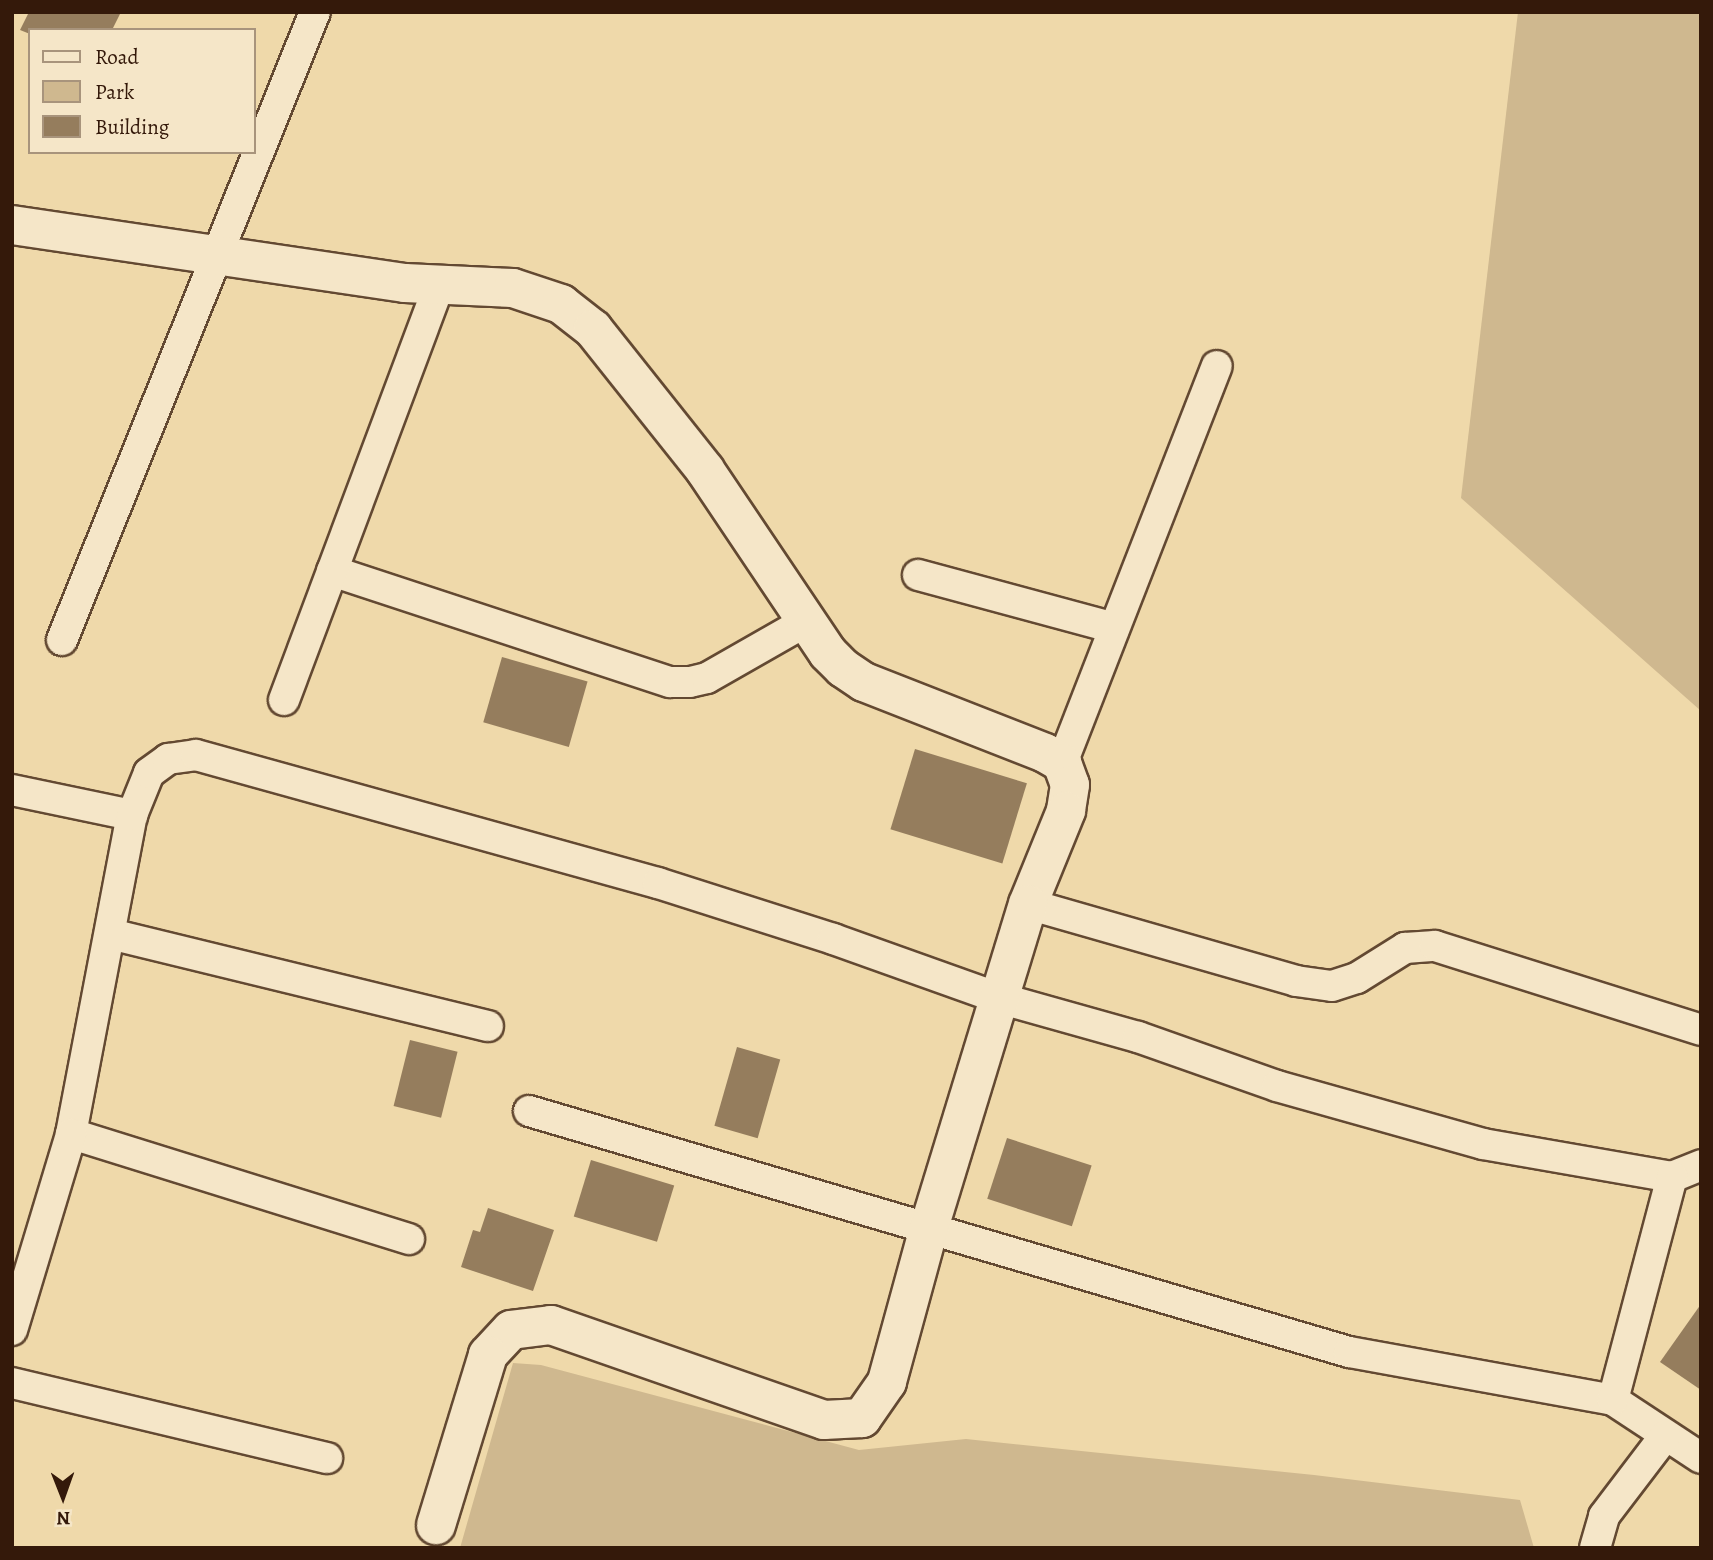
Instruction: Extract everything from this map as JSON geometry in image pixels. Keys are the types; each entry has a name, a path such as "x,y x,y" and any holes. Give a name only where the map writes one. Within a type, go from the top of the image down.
{"street":[{"path":"62,640 214,257 315,12"},
{"path":"12,225 214,257 405,283 513,288 561,304 593,328 705,470 828,653 843,668 864,682 1062,763"},
{"path":"284,700 439,285"},
{"path":"436,1525 488,1355 511,1330 551,1325 824,1420 862,1418 887,1382 929,1228 1028,904 1066,811 1070,786 1062,763 1217,366"},
{"path":"332,571 670,682 690,682 707,678 807,621"},
{"path":"918,575 1114,628"},
{"path":"12,1330 71,1134 132,815 149,773 168,759 196,755 658,883 834,939 999,998 1138,1037 1277,1086 1483,1144 1672,1177 1701,1166"},
{"path":"12,790 132,815"},
{"path":"1028,904 1296,981 1332,986 1357,978 1405,948 1435,946 1701,1030"},
{"path":"110,934 488,1027"},
{"path":"529,1111 1349,1352 1613,1400 1701,1458"},
{"path":"71,1134 409,1239"},
{"path":"1613,1400 1672,1177"},
{"path":"12,1383 327,1458"},
{"path":"1595,1548 1604,1516 1665,1436"}],"green space":[{"path":"1518,12 1701,12 1701,711 1461,498"},
{"path":"513,1363 541,1365 859,1450 966,1439 1314,1475 1520,1500 1534,1548 460,1548"}],"building":[{"path":"29,12 121,12 113,28 28,28 28,33 20,30"},
{"path":"502,657 588,682 569,747 483,722"},
{"path":"915,749 1027,783 1002,864 890,829"},
{"path":"410,1040 458,1052 441,1118 394,1106"},
{"path":"737,1047 780,1059 758,1138 714,1126"},
{"path":"1007,1138 1092,1166 1072,1226 987,1199"},
{"path":"591,1160 674,1185 657,1242 574,1216"},
{"path":"488,1208 554,1230 533,1291 461,1267 473,1230 480,1232"},
{"path":"1701,1304 1701,1390 1660,1362"}]}
